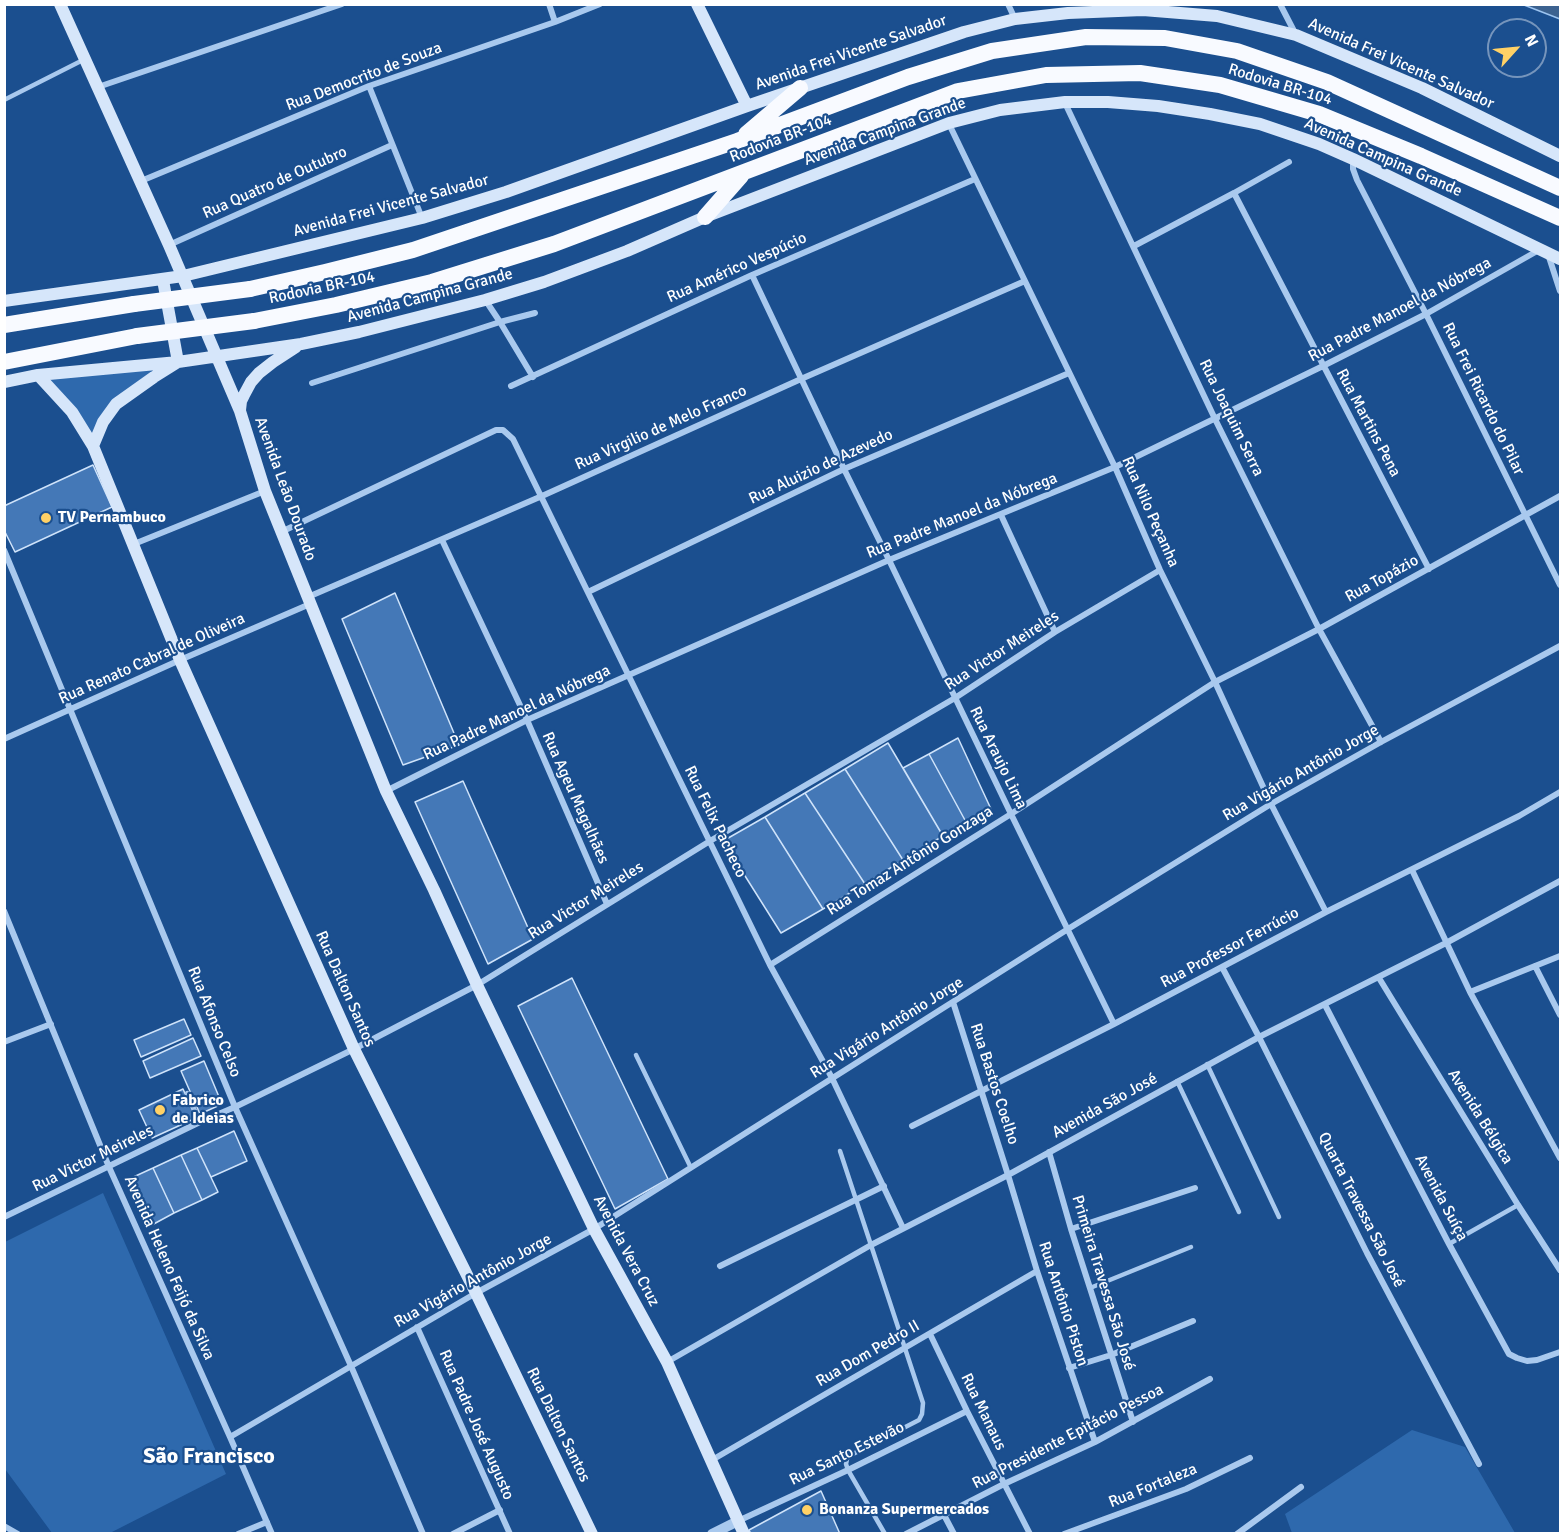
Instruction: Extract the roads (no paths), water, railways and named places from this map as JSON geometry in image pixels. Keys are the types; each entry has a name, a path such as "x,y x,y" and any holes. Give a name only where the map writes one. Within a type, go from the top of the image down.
{"highway":[{"name":"Rodovia BR-104","path":"4,325 135,304 250,289 413,250 737,141 908,77 992,51 1086,37 1165,38 1237,51 1327,82 1560,188"},
{"name":"Rodovia BR-104","path":"4,362 137,336 254,321 336,305 454,275 554,244 958,91 1046,75 1140,73 1220,85 1319,114 1421,156 1560,218"},
{"path":"737,141 800,88"},
{"path":"705,217 744,172"}],"main road":[{"name":"Avenida Leão Dourado","path":"60,4 141,181 240,411 265,491 386,791 477,986"},
{"path":"696,4 747,106"},
{"name":"Avenida Frei Vicente Salvador","path":"4,301 163,280 422,218 506,192 747,106 964,33 1015,19 1068,13 1142,7 1217,16 1296,35 1422,88 1560,156"},
{"name":"Avenida Campina Grande","path":"4,382 38,375 178,362 301,344 359,332 485,300 544,282 606,259 705,217 949,123 1000,110 1065,102 1108,102 1158,106 1260,124 1353,159 1560,259"},
{"path":"93,446 103,422 116,404 154,376 178,362 163,280"},
{"path":"240,411 241,401 251,382 259,373 301,344"},
{"name":"Rua Dalton Santos","path":"38,375 72,412 93,446 180,660 354,1049 476,1293 592,1533"},
{"name":"Avenida Vera Cruz","path":"477,986 594,1229 667,1362 744,1533"}],"street":[{"path":"98,88 342,4"},
{"path":"549,4 555,22"},
{"name":"Rua Democrito de Souza","path":"141,181 369,86 555,22 600,4"},
{"path":"1008,4 1015,19"},
{"path":"1280,4 1296,35"},
{"path":"369,86 422,218"},
{"name":"Rua Joaquim Serra","path":"1065,102 1215,419 1319,628 1381,742"},
{"name":"Rua Nilo Peçanha","path":"949,123 1115,467 1160,570 1271,804 1326,912"},
{"name":"Rua Quatro de Outubro","path":"169,245 392,145"},
{"name":"Rua Frei Ricardo do Pilar","path":"1353,159 1353,169 1357,180 1560,585"},
{"path":"1134,246 1289,162"},
{"name":"Rua Américo Vespúcio","path":"511,387 752,275 975,179"},
{"name":"Rua Martins Pena","path":"1234,193 1429,569"},
{"path":"1544,252 1560,291"},
{"name":"Rua Padre Manoel da Nóbrega","path":"386,791 526,720 889,560 1115,467 1323,366 1544,252"},
{"name":"Rua Araujo Lima","path":"752,275 1114,1024"},
{"name":"Rua Virgilio de Melo Franco","path":"309,601 801,379 1025,281"},
{"path":"485,300 533,377"},
{"path":"312,382 535,313"},
{"name":"Rua Aluizio de Azevedo","path":"588,592 844,469 1069,373"},
{"name":"Rua Felix Pacheco","path":"281,532 496,430 503,430 513,439 770,965 832,1078 903,1228"},
{"path":"134,544 265,491"},
{"name":"Rua Topázio","path":"1215,682 1429,569 1560,496"},
{"path":"1000,515 1055,632"},
{"name":"Rua Ageu Magalhães","path":"442,540 526,720 607,904"},
{"name":"Rua Afonso Celso","path":"4,550 235,1107 423,1533"},
{"name":"Rua Victor Meireles","path":"4,1217 354,1049 477,986 710,841 955,699 1055,632 1160,570"},
{"name":"Rua Renato Cabral de Oliveira","path":"4,739 309,601"},
{"name":"Rua Vigário Antônio Jorge","path":"231,1437 476,1293 594,1229 1068,929 1271,804 1560,646"},
{"name":"Rua Tomaz Antônio Gonzaga","path":"770,965 1011,814 1215,682"},
{"name":"Rua Professor Ferrúcio","path":"912,1126 1114,1024 1326,912 1520,816 1560,792"},
{"path":"1412,870 1470,992 1560,1158"},
{"name":"Avenida São José","path":"667,1362 872,1245 1008,1175 1207,1064 1446,944 1560,881"},
{"name":"Avenida Heleno Feijó da Silva","path":"4,911 109,1167 272,1533"},
{"path":"1470,992 1560,956"},
{"path":"1535,966 1560,1015"},
{"name":"Quarta Travessa São José","path":"1222,968 1367,1253 1479,1464"},
{"name":"Avenida Bélgica","path":"1379,978 1560,1270"},
{"name":"Rua Bastos Coelho","path":"953,1002 1008,1175"},
{"name":"Avenida Suíça","path":"1325,1005 1509,1354 1527,1361 1560,1352"},
{"path":"4,1042 51,1024"},
{"name":"Primeira Travessa São José","path":"1049,1152 1132,1422"},
{"name":"Rua Antônio Piston","path":"1008,1175 1037,1271 1095,1442"},
{"path":"720,1266 884,1186"},
{"path":"1071,1229 1195,1188"},
{"name":"Rua Dom Pedro II","path":"712,1460 1037,1271"},
{"path":"1069,1368 1111,1355 1193,1321"},
{"name":"Rua Padre José Augusto","path":"417,1328 510,1533"},
{"name":"Rua Manaus","path":"930,1334 1030,1533"},
{"name":"Rua Presidente Epitácio Pessoa","path":"906,1533 1095,1442 1210,1379"},
{"name":"Rua Santo Estevão","path":"738,1521 967,1411"},
{"name":"Rua Fortaleza","path":"1064,1533 1186,1489 1250,1458"},
{"path":"1237,1533 1300,1487"},
{"path":"453,1533 500,1510"},
{"path":"944,1515 954,1533"},
{"path":"712,1533 738,1521"},
{"path":"238,1533 267,1522"},
{"path":"4,1526 18,1533"}],"lane":[{"path":"4,100 85,58"},
{"path":"636,1055 691,1168"},
{"path":"1207,1064 1279,1218"},
{"path":"1177,1082 1239,1212"},
{"path":"187,1093 200,1122"},
{"path":"840,1151 923,1403 919,1420 847,1459 848,1470 885,1533"},
{"path":"1449,1244 1518,1205"},
{"path":"1090,1288 1191,1247"}],"place":[{"name":"TV Pernambuco","path":"46,518"},
{"name":"Fabrico de Ideias","path":"160,1110"},
{"name":"Bonanza Supermercados","path":"807,1510"}],"district":[{"name":"São Francisco","path":"209,1457"}]}
